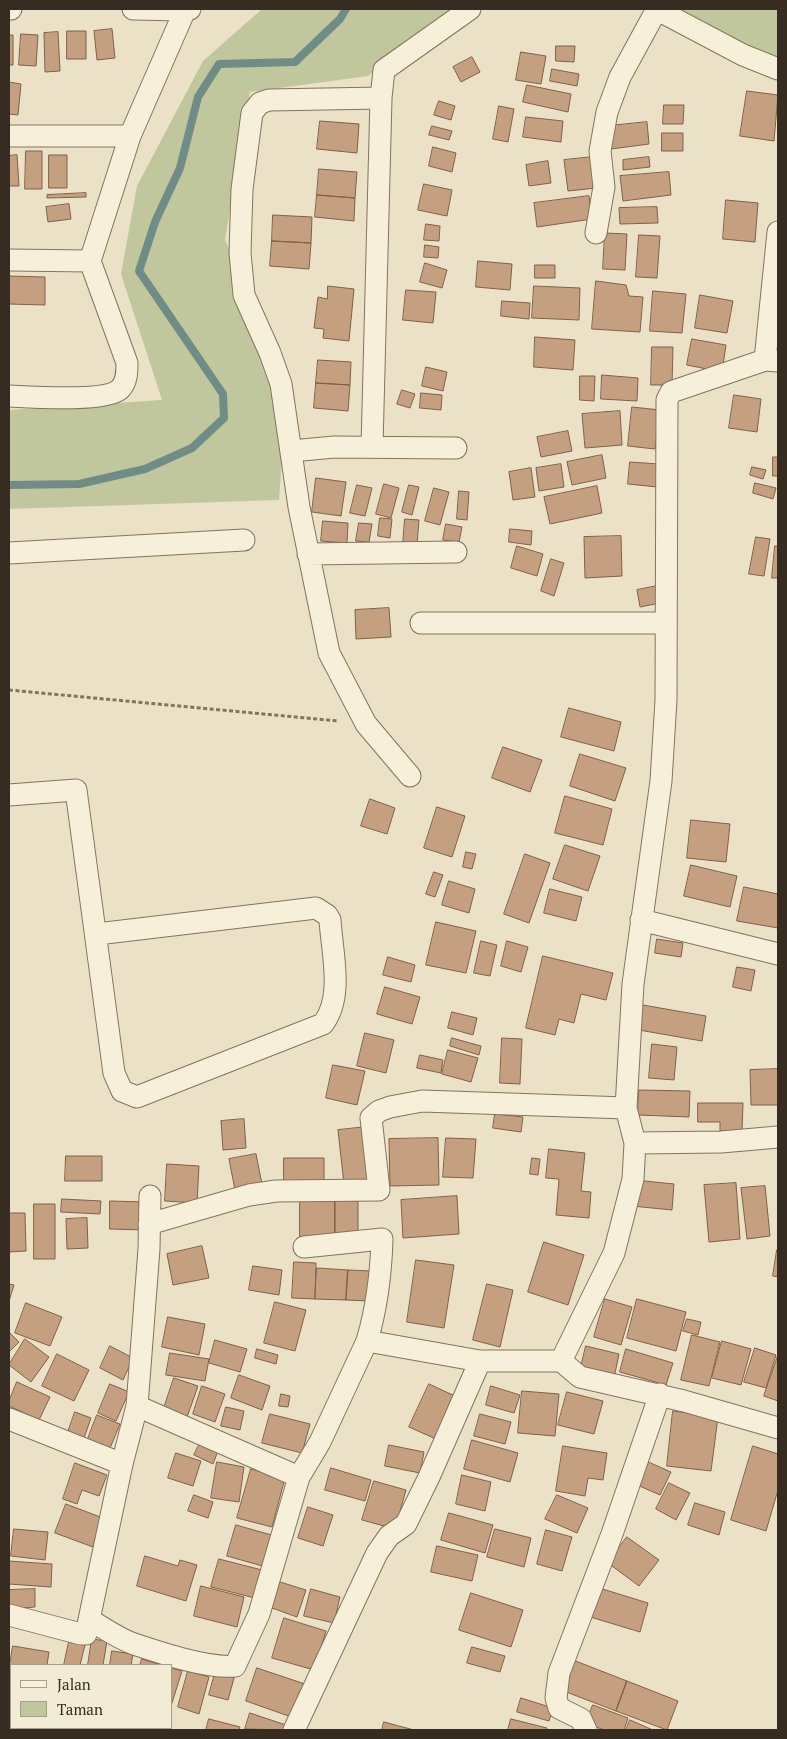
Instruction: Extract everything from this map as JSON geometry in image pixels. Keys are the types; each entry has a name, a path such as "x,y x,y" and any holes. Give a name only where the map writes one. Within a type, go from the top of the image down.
{"street":[{"path":"9,396 84,397 113,394 121,388 126,377 127,363 90,261 130,136 187,10 133,9"},
{"path":"372,447 381,98 384,70 387,66 470,9"},
{"path":"596,233 604,187 600,151 607,112 620,77 657,9 744,55 778,69"},
{"path":"381,98 268,100 260,103 252,113 242,189 240,253 244,295 270,353 281,384 308,554 328,653 366,724 410,776"},
{"path":"9,136 130,136"},
{"path":"561,1361 614,1253 633,1179 635,1143 626,1108 633,984 661,781 666,700 665,622 668,396 671,392 772,360 778,232"},
{"path":"9,260 90,261"},
{"path":"292,451 372,447 456,448"},
{"path":"9,553 244,540"},
{"path":"308,554 456,552"},
{"path":"421,623 665,622"},
{"path":"9,795 76,790 97,934 114,1073 122,1091 137,1097 323,1024 330,1015 334,981 330,920 327,915 316,908 97,934"},
{"path":"641,920 778,954"},
{"path":"149,1224 249,1195 276,1191 379,1190 371,1118 379,1111 390,1107 422,1101 466,1101 626,1108"},
{"path":"635,1143 721,1142 778,1137"},
{"path":"9,1615 86,1634 122,1464 137,1406 150,1196"},
{"path":"90,1620 133,1644 207,1664 221,1667 235,1666 259,1614 299,1476 320,1442 367,1341 377,1308 382,1275 382,1239 304,1247"},
{"path":"367,1341 480,1361 561,1361 580,1377 660,1394 778,1428"},
{"path":"294,1730 376,1553 389,1536 406,1524 429,1477 480,1361"},
{"path":"586,1730 581,1718 559,1708 556,1698 559,1673 612,1534 660,1394"},
{"path":"137,1406 299,1476"},
{"path":"9,1419 122,1464"}],"path":[{"path":"9,690 366,724"}],"green space":[{"path":"262,9 454,9 368,76 250,92 225,240 288,374 279,500 9,509 9,410 162,400 121,274 137,186 203,61"},
{"path":"669,9 778,9 778,60"}],"building":[{"path":"112,29 115,58 97,60 94,31"},
{"path":"67,31 86,31 86,59 67,59"},
{"path":"58,32 60,71 45,72 44,33"},
{"path":"21,34 38,35 36,66 19,65"},
{"path":"9,35 13,35 13,65 9,65"},
{"path":"556,46 575,46 574,62 556,61"},
{"path":"521,52 546,56 541,84 516,80"},
{"path":"472,57 480,72 461,82 453,67"},
{"path":"552,69 579,74 577,86 550,81"},
{"path":"9,82 21,84 18,115 9,114"},
{"path":"527,85 571,94 568,112 523,102"},
{"path":"747,91 778,95 774,141 740,136"},
{"path":"439,101 455,106 451,120 434,115"},
{"path":"664,105 684,105 683,124 663,124"},
{"path":"499,106 514,109 508,142 493,139"},
{"path":"526,117 563,121 561,142 523,137"},
{"path":"320,121 359,124 357,153 317,149"},
{"path":"647,122 649,144 611,149 609,126"},
{"path":"432,126 452,131 449,140 429,135"},
{"path":"662,133 683,133 683,151 662,151"},
{"path":"433,147 456,153 452,172 429,166"},
{"path":"26,151 42,151 42,189 25,189"},
{"path":"17,155 19,186 9,186 9,156"},
{"path":"49,155 67,155 67,188 49,188"},
{"path":"593,157 596,188 568,191 564,160"},
{"path":"649,157 650,167 623,170 623,160"},
{"path":"548,161 551,183 529,186 526,165"},
{"path":"319,169 357,172 355,198 317,195"},
{"path":"669,172 671,195 623,201 620,176"},
{"path":"424,184 452,190 447,216 418,210"},
{"path":"86,193 86,197 47,198 47,195"},
{"path":"317,195 355,198 354,221 315,217"},
{"path":"589,196 592,219 537,227 534,203"},
{"path":"726,200 758,203 755,242 723,239"},
{"path":"69,204 71,219 48,222 46,207"},
{"path":"657,207 658,223 620,224 619,208"},
{"path":"273,215 312,217 311,243 272,241"},
{"path":"426,224 440,226 439,241 424,240"},
{"path":"605,233 627,234 625,270 603,269"},
{"path":"639,235 660,236 657,278 636,277"},
{"path":"272,241 311,243 309,269 270,266"},
{"path":"425,245 439,247 438,258 424,257"},
{"path":"478,261 512,264 510,290 476,287"},
{"path":"425,263 447,270 442,288 420,282"},
{"path":"535,265 555,265 555,278 535,278"},
{"path":"9,276 45,277 45,305 9,304"},
{"path":"596,281 626,285 629,296 643,297 640,332 592,329"},
{"path":"328,286 354,289 349,341 323,338 324,329 314,328 318,297 327,299"},
{"path":"534,286 580,288 579,320 532,318"},
{"path":"406,290 436,292 433,323 403,320"},
{"path":"653,291 686,294 682,333 650,331"},
{"path":"700,295 733,301 727,333 695,328"},
{"path":"502,301 530,303 529,319 501,316"},
{"path":"535,337 575,340 573,370 534,367"},
{"path":"692,339 726,345 722,372 687,365"},
{"path":"652,347 673,347 672,385 651,385"},
{"path":"318,360 351,362 350,385 316,383"},
{"path":"426,367 447,372 443,391 422,386"},
{"path":"602,375 638,378 637,401 601,399"},
{"path":"580,376 595,376 594,401 580,400"},
{"path":"316,383 350,385 348,411 314,408"},
{"path":"402,390 415,394 410,408 397,404"},
{"path":"421,393 442,395 441,410 420,408"},
{"path":"734,395 761,399 757,432 729,428"},
{"path":"632,407 660,410 655,449 628,446"},
{"path":"620,411 622,445 585,448 582,414"},
{"path":"568,431 572,451 541,457 537,437"},
{"path":"602,455 606,478 572,485 567,462"},
{"path":"773,457 778,457 778,476 773,476"},
{"path":"630,462 659,464 657,487 628,484"},
{"path":"561,464 564,487 539,491 536,468"},
{"path":"752,467 766,470 763,479 750,475"},
{"path":"531,468 535,497 513,500 509,472"},
{"path":"316,478 346,482 341,516 312,512"},
{"path":"755,483 776,488 773,499 753,493"},
{"path":"384,484 399,488 391,518 376,514"},
{"path":"357,485 372,488 365,516 350,513"},
{"path":"409,485 419,487 412,515 402,512"},
{"path":"597,486 602,513 550,524 544,497"},
{"path":"434,488 449,492 440,525 425,521"},
{"path":"459,491 469,492 467,520 457,519"},
{"path":"380,518 392,519 390,538 378,536"},
{"path":"405,519 419,520 417,545 403,544"},
{"path":"323,521 348,523 347,543 321,541"},
{"path":"359,523 372,524 369,542 356,541"},
{"path":"446,524 462,527 459,542 443,540"},
{"path":"510,529 532,531 531,545 509,542"},
{"path":"621,536 622,576 585,578 584,537"},
{"path":"756,537 770,539 764,576 749,574"},
{"path":"517,546 543,554 537,576 511,568"},
{"path":"775,546 778,546 778,578 772,578"},
{"path":"551,559 564,563 554,596 541,591"},
{"path":"657,586 660,603 640,607 637,590"},
{"path":"389,608 391,637 356,639 355,610"},
{"path":"569,708 621,722 614,751 561,737"},
{"path":"503,747 542,760 530,792 492,778"},
{"path":"580,754 626,768 615,801 570,786"},
{"path":"565,796 612,809 603,845 555,833"},
{"path":"370,799 395,808 387,834 361,826"},
{"path":"437,807 465,816 452,857 424,848"},
{"path":"691,820 730,824 726,862 687,858"},
{"path":"565,845 600,856 588,891 553,879"},
{"path":"466,852 476,854 472,869 463,867"},
{"path":"525,854 550,863 529,923 504,914"},
{"path":"691,865 737,876 730,907 684,896"},
{"path":"434,872 443,875 435,897 426,894"},
{"path":"449,881 475,889 469,913 442,905"},
{"path":"744,887 778,894 778,928 737,921"},
{"path":"550,889 582,897 576,921 544,913"},
{"path":"436,922 476,931 466,973 426,965"},
{"path":"657,939 683,943 681,957 655,953"},
{"path":"481,941 497,945 490,976 474,973"},
{"path":"507,941 528,947 521,972 501,966"},
{"path":"543,956 613,973 606,1000 581,994 574,1023 559,1019 555,1035 526,1028"},
{"path":"388,957 415,965 411,982 383,975"},
{"path":"737,967 755,970 751,991 733,987"},
{"path":"385,987 420,997 412,1024 377,1014"},
{"path":"637,1004 706,1016 702,1041 633,1029"},
{"path":"452,1012 477,1018 473,1035 448,1028"},
{"path":"365,1033 394,1040 386,1073 357,1066"},
{"path":"452,1038 481,1046 479,1055 450,1046"},
{"path":"502,1038 522,1039 520,1084 500,1083"},
{"path":"652,1044 677,1047 674,1080 649,1078"},
{"path":"448,1050 478,1058 471,1082 442,1074"},
{"path":"420,1055 443,1060 441,1073 417,1068"},
{"path":"333,1065 365,1071 357,1105 326,1098"},
{"path":"778,1069 778,1105 751,1105 750,1070"},
{"path":"639,1090 690,1091 689,1117 638,1115"},
{"path":"698,1103 743,1103 742,1131 720,1131 720,1122 698,1122"},
{"path":"495,1114 523,1117 521,1132 493,1128"},
{"path":"244,1119 246,1148 223,1150 221,1121"},
{"path":"367,1127 372,1181 344,1184 338,1130"},
{"path":"438,1138 439,1185 390,1186 389,1139"},
{"path":"446,1138 476,1139 473,1178 443,1177"},
{"path":"549,1149 585,1153 581,1191 591,1192 589,1218 556,1215 559,1179 546,1178"},
{"path":"256,1154 262,1184 235,1190 229,1159"},
{"path":"66,1156 102,1156 102,1181 65,1181"},
{"path":"284,1158 324,1158 324,1184 284,1183"},
{"path":"532,1158 540,1159 538,1175 530,1174"},
{"path":"167,1164 199,1166 197,1203 165,1201"},
{"path":"635,1180 674,1184 672,1210 632,1206"},
{"path":"736,1183 740,1239 709,1242 704,1185"},
{"path":"765,1186 770,1236 747,1239 741,1188"},
{"path":"457,1196 459,1234 403,1238 401,1200"},
{"path":"300,1197 335,1197 335,1238 300,1239"},
{"path":"335,1197 358,1197 358,1238 335,1238"},
{"path":"62,1199 101,1201 100,1214 61,1212"},
{"path":"110,1201 145,1202 144,1230 110,1229"},
{"path":"34,1204 55,1204 55,1259 34,1259"},
{"path":"9,1213 25,1213 26,1251 9,1252"},
{"path":"87,1218 88,1248 67,1249 66,1219"},
{"path":"544,1242 584,1255 568,1305 528,1292"},
{"path":"202,1246 209,1278 173,1285 167,1254"},
{"path":"778,1250 778,1277 773,1276"},
{"path":"416,1260 454,1265 444,1328 407,1322"},
{"path":"294,1262 316,1263 315,1299 292,1298"},
{"path":"253,1266 282,1270 279,1295 249,1290"},
{"path":"317,1268 348,1270 346,1300 315,1299"},
{"path":"348,1270 373,1271 371,1301 346,1300"},
{"path":"9,1284 14,1285 9,1301"},
{"path":"487,1284 513,1290 500,1347 473,1340"},
{"path":"605,1299 632,1307 621,1345 594,1337"},
{"path":"637,1299 686,1312 676,1351 627,1338"},
{"path":"275,1302 306,1310 295,1351 264,1343"},
{"path":"26,1303 62,1317 50,1346 15,1333"},
{"path":"168,1317 205,1324 199,1355 162,1347"},
{"path":"687,1319 701,1322 698,1335 683,1331"},
{"path":"9,1332 19,1342 9,1352"},
{"path":"692,1335 720,1342 709,1386 681,1380"},
{"path":"25,1339 49,1357 31,1382 9,1365"},
{"path":"215,1340 247,1349 240,1372 209,1363"},
{"path":"722,1341 751,1349 741,1385 712,1378"},
{"path":"110,1346 133,1358 123,1380 100,1368"},
{"path":"586,1346 619,1354 614,1378 580,1371"},
{"path":"755,1348 776,1355 766,1388 744,1382"},
{"path":"257,1349 278,1355 276,1364 255,1358"},
{"path":"626,1349 673,1363 666,1385 620,1372"},
{"path":"170,1353 209,1359 205,1381 166,1375"},
{"path":"57,1354 89,1370 74,1401 42,1386"},
{"path":"778,1355 778,1401 764,1396"},
{"path":"239,1375 270,1386 262,1410 231,1398"},
{"path":"174,1378 198,1386 185,1423 162,1414"},
{"path":"17,1382 50,1397 39,1420 9,1406 9,1401"},
{"path":"110,1384 129,1392 116,1421 98,1413"},
{"path":"429,1384 455,1396 436,1439 409,1427"},
{"path":"202,1386 225,1394 215,1422 193,1414"},
{"path":"491,1386 520,1395 514,1413 486,1405"},
{"path":"522,1391 559,1394 555,1436 518,1433"},
{"path":"567,1392 603,1401 594,1434 558,1425"},
{"path":"281,1394 290,1396 288,1407 279,1406"},
{"path":"226,1407 244,1411 240,1430 221,1426"},
{"path":"673,1411 718,1417 711,1471 667,1466"},
{"path":"75,1412 91,1418 83,1441 67,1435"},
{"path":"270,1414 310,1424 302,1453 262,1443"},
{"path":"480,1414 511,1422 505,1444 474,1436"},
{"path":"97,1415 120,1424 108,1453 86,1444"},
{"path":"472,1440 518,1453 510,1482 464,1469"},
{"path":"200,1443 218,1451 213,1464 194,1455"},
{"path":"389,1445 424,1452 420,1473 385,1466"},
{"path":"563,1446 607,1453 603,1480 588,1478 585,1496 556,1491"},
{"path":"753,1446 778,1454 778,1490 766,1531 731,1520"},
{"path":"176,1453 201,1461 193,1486 168,1478"},
{"path":"646,1461 671,1472 660,1495 635,1484"},
{"path":"217,1462 244,1467 239,1502 211,1498"},
{"path":"75,1463 107,1475 99,1496 82,1490 77,1504 63,1499"},
{"path":"331,1468 371,1480 365,1501 325,1490"},
{"path":"251,1469 285,1478 272,1527 237,1518"},
{"path":"462,1475 491,1482 485,1511 456,1504"},
{"path":"374,1481 406,1490 395,1529 362,1520"},
{"path":"669,1483 690,1493 676,1520 656,1509"},
{"path":"194,1495 213,1502 208,1518 188,1511"},
{"path":"557,1495 588,1508 577,1533 545,1519"},
{"path":"695,1503 725,1512 719,1535 688,1525"},
{"path":"66,1504 103,1518 93,1547 55,1533"},
{"path":"308,1507 333,1515 323,1546 298,1538"},
{"path":"449,1513 493,1525 485,1553 441,1540"},
{"path":"236,1525 275,1536 266,1567 227,1556"},
{"path":"14,1529 48,1532 45,1560 11,1556"},
{"path":"495,1529 531,1538 524,1567 487,1557"},
{"path":"546,1530 572,1537 562,1571 537,1564"},
{"path":"627,1537 659,1560 639,1586 608,1563"},
{"path":"437,1546 478,1555 472,1581 431,1572"},
{"path":"145,1556 178,1566 180,1560 197,1565 186,1601 137,1586"},
{"path":"219,1559 262,1570 255,1598 211,1587"},
{"path":"9,1561 52,1564 51,1587 9,1584"},
{"path":"280,1582 306,1590 297,1617 272,1608"},
{"path":"201,1586 244,1597 237,1627 194,1616"},
{"path":"596,1587 648,1603 640,1632 587,1616"},
{"path":"35,1589 35,1607 9,1609 9,1590"},
{"path":"311,1589 340,1597 334,1623 304,1616"},
{"path":"471,1593 523,1610 511,1647 459,1630"},
{"path":"284,1618 326,1631 314,1670 272,1658"},
{"path":"70,1637 86,1641 80,1664 64,1664"},
{"path":"92,1639 107,1641 103,1664 88,1664"},
{"path":"13,1646 49,1652 47,1664 10,1664 10,1729 36,1730 9,1730 9,1668"},
{"path":"472,1647 505,1656 500,1672 467,1663"},
{"path":"112,1651 133,1654 131,1664 110,1664"},
{"path":"142,1659 158,1664 140,1664"},
{"path":"573,1660 627,1681 616,1711 561,1690"},
{"path":"172,1668 182,1671 172,1703"},
{"path":"257,1668 308,1685 297,1719 246,1701"},
{"path":"188,1671 209,1677 199,1714 178,1707"},
{"path":"215,1673 234,1678 228,1700 209,1695"},
{"path":"627,1681 678,1701 667,1730 616,1711"},
{"path":"521,1698 553,1708 549,1721 517,1712"},
{"path":"593,1705 628,1718 624,1730 604,1730 586,1723"},
{"path":"250,1713 289,1726 287,1730 245,1729"},
{"path":"209,1719 240,1727 239,1730 206,1730"},
{"path":"511,1719 547,1728 547,1730 508,1730"},
{"path":"630,1720 653,1730 626,1730"},
{"path":"384,1722 414,1730 382,1730"},
{"path":"60,1729 96,1729 95,1730"},
{"path":"120,1729 156,1729 156,1730"}],"waterway":[{"path":"9,485 79,484 145,469 192,448 224,418 223,394 139,271 155,222 180,168 198,97 219,64 295,62 340,19 346,9"}]}
